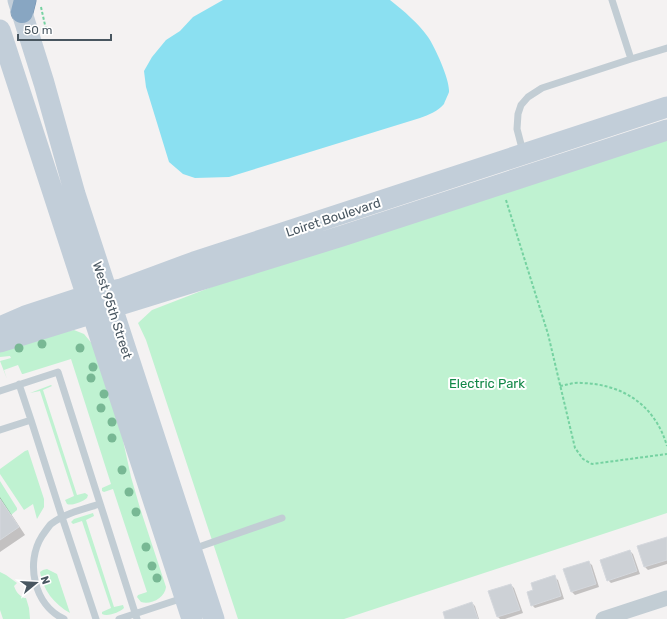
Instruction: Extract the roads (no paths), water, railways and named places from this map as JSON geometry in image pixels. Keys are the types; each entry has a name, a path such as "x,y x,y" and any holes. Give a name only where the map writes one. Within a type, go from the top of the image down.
{"street":[{"name":"West 95th Street","path":"22,4 75,194 214,619"},
{"name":"West 95th Street","path":"0,30 192,619"},
{"name":"Loiret Boulevard","path":"0,342 89,305 342,236 527,164 667,107"},
{"name":"Loiret Boulevard","path":"109,299 121,289 194,262 335,216 527,164 667,130"},
{"path":"335,216 342,236"},
{"name":"Loiret Boulevard","path":"0,327 25,316 89,305"},
{"path":"603,619 667,598"}],"lane":[{"path":"612,0 631,59"},
{"path":"527,164 516,129 521,105 528,97 542,88 667,48"},
{"path":"0,391 58,372 136,616"},
{"path":"19,384 96,619"},
{"path":"0,430 31,420"},
{"path":"64,619 51,610 43,600 34,577 33,565 38,542 50,524 62,517 100,504"},
{"path":"191,550 282,518"},
{"path":"119,619 136,616 185,597"}],"water":[{"path":"223,0 390,0 420,27 434,48 442,64 449,87 449,92 444,104 439,109 427,116 229,177 195,178 183,174 169,162 146,87 144,71 152,57 166,40 180,31 193,17"}],"park label":[{"name":"Electric Park","path":"487,383"}]}
